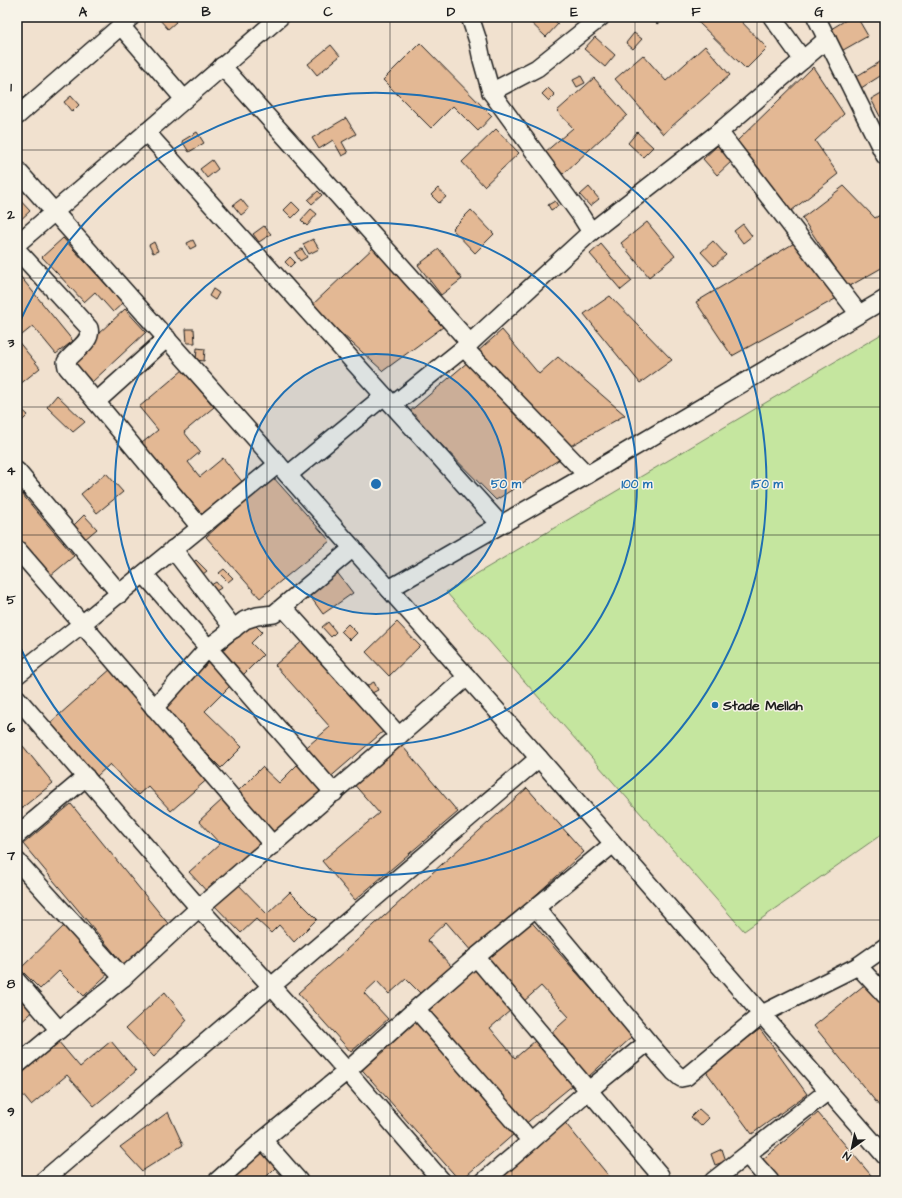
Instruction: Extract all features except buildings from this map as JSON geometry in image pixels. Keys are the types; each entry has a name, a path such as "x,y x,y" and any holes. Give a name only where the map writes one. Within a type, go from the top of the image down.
{"street":[{"path":"17,244 280,17"},
{"path":"470,17 492,92 591,232"},
{"path":"492,92 537,68 602,17"},
{"path":"772,17 803,60"},
{"path":"816,17 885,156"},
{"path":"17,116 126,21 184,99"},
{"path":"17,675 120,594 200,527 283,469 388,401 467,346 591,232 719,132 827,39"},
{"path":"222,66 467,346 587,475"},
{"path":"146,132 500,524"},
{"path":"719,132 859,314"},
{"path":"17,170 539,758 885,1156"},
{"path":"17,250 89,328 91,333 66,362 68,367 200,527"},
{"path":"389,589 587,475 885,299"},
{"path":"96,402 166,338"},
{"path":"17,471 120,594"},
{"path":"154,708 208,648 245,620 257,616 274,614 353,548"},
{"path":"17,549 273,846"},
{"path":"173,549 234,629"},
{"path":"144,574 334,793"},
{"path":"283,607 399,736"},
{"path":"17,1065 123,978 199,908 273,846 467,677"},
{"path":"18,701 199,908 347,1071 442,1181"},
{"path":"44,1181 539,758"},
{"path":"17,835 86,777"},
{"path":"217,1181 263,1140 347,1071 476,957 613,844"},
{"path":"17,861 123,978"},
{"path":"536,908 648,1042 681,1078 686,1077 762,1014 858,966 885,947"},
{"path":"476,957 589,1090 659,1179"},
{"path":"858,966 885,995"},
{"path":"17,980 59,1030"},
{"path":"416,1009 531,1141"},
{"path":"484,1181 589,1090 648,1042"},
{"path":"713,1181 828,1091"},
{"path":"263,1140 299,1181"},
{"path":"747,1155 770,1181"}],"green space":[{"name":"Stade Mellah","path":"885,332 885,832 744,931 446,592"}],"place":[{"name":"Stade Mellah","path":"715,705"}]}
